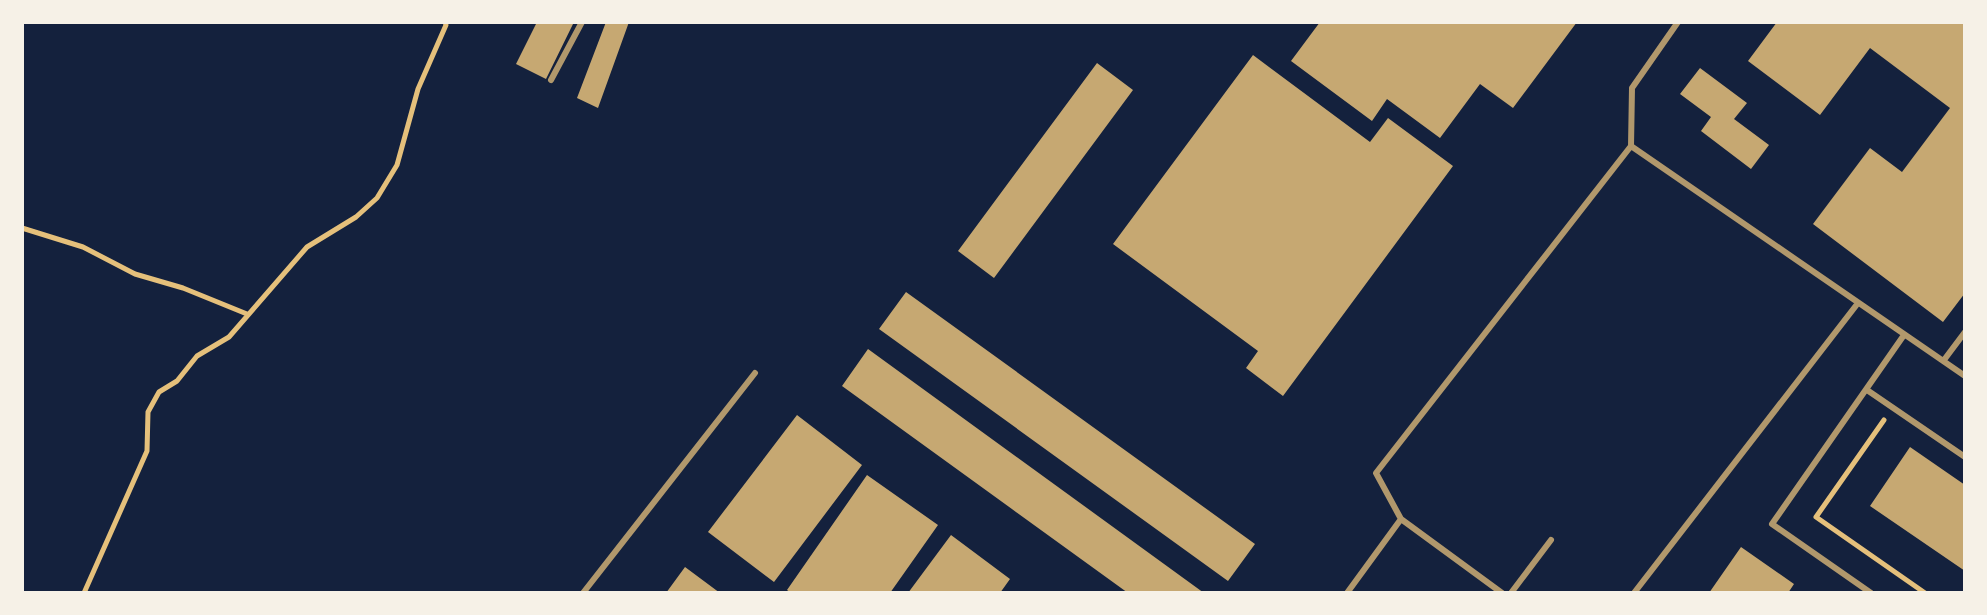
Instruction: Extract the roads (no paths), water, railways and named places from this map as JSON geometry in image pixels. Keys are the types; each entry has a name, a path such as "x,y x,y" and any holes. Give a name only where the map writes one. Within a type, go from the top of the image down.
{"lane":[{"path":"551,80 582,22"},
{"path":"1502,593 1401,519 1376,473 1631,146 1632,88 1678,22"},
{"path":"1631,146 1965,376"},
{"path":"1634,593 1858,303"},
{"path":"1944,360 1965,332"},
{"path":"1871,593 1772,524 1904,335"},
{"path":"583,593 755,373"},
{"path":"1867,390 1965,457"},
{"path":"1347,593 1401,519"},
{"path":"1511,593 1551,540"}]}
